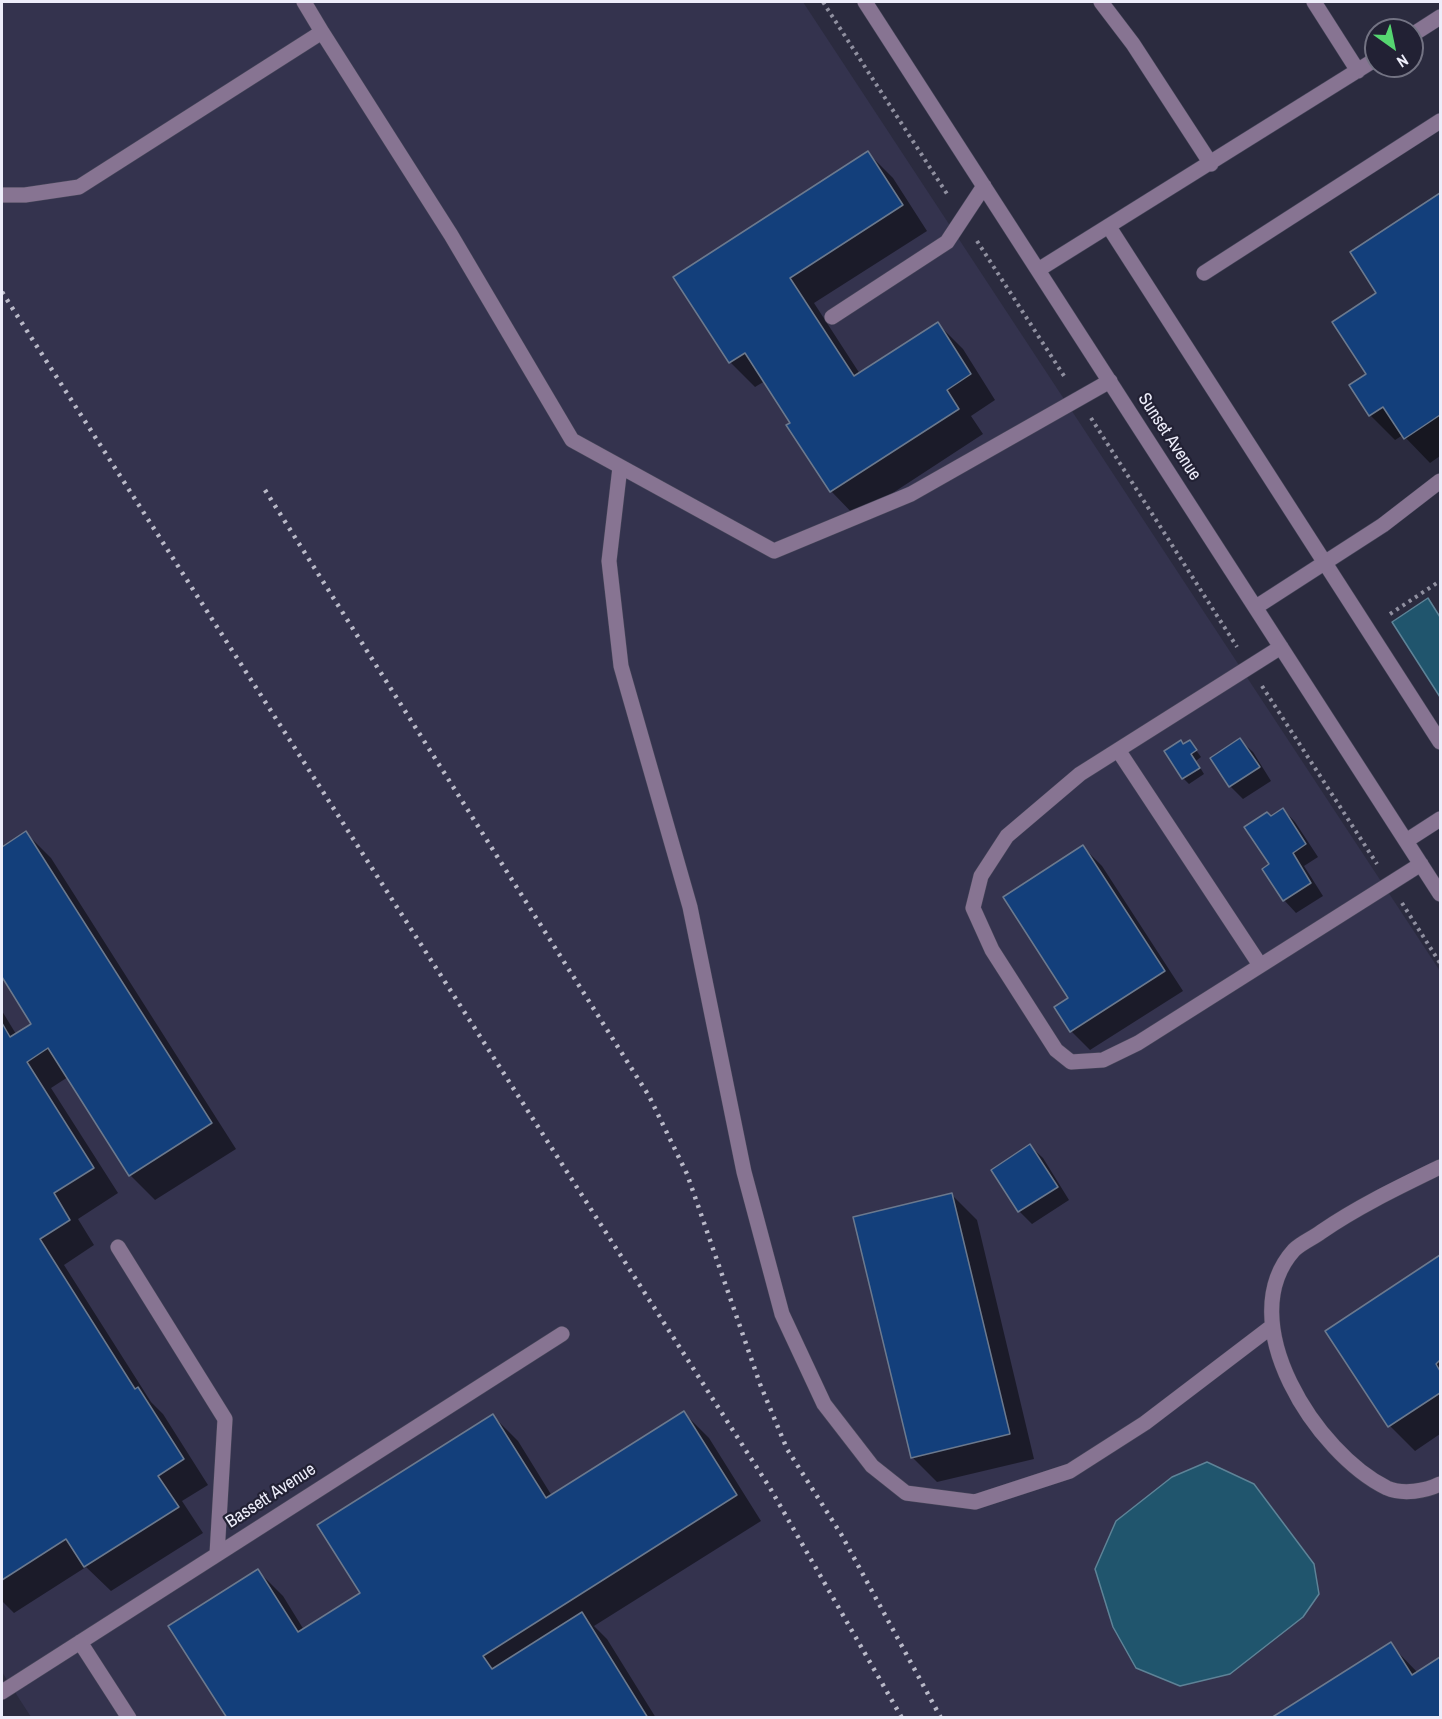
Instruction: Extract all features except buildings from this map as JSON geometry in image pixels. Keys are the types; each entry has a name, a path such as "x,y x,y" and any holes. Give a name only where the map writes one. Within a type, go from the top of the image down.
{"street":[{"path":"304,2 451,235 572,440 774,551 911,494 1110,381"},
{"name":"Sunset Avenue","path":"865,2 1440,894"},
{"path":"1101,2 1133,44 1211,164"},
{"path":"1314,2 1358,70"},
{"path":"1424,27 1440,17"},
{"path":"2,195 25,195 79,187 322,32"},
{"path":"1038,270 1364,66"},
{"path":"1204,273 1440,121"},
{"path":"832,317 947,242 984,186"},
{"path":"1109,227 1440,742"},
{"path":"620,467 609,561 621,666 690,907 744,1172 782,1314 824,1404 872,1466 906,1493 975,1502 1070,1471 1145,1423 1271,1327"},
{"path":"1256,607 1383,525 1440,481"},
{"path":"1281,647 1080,774 1007,836 981,876 973,908 992,950 1056,1050 1071,1062 1103,1060 1137,1043 1389,882 1421,864"},
{"path":"1118,750 1260,964"},
{"path":"1406,841 1440,819"},
{"path":"1440,1167 1361,1205 1294,1250 1274,1285 1271,1327 1293,1392 1337,1452 1389,1489 1425,1491 1440,1485"},
{"path":"118,1247 225,1419 217,1554"},
{"name":"Bassett Avenue","path":"2,1692 562,1334"},
{"path":"80,1642 129,1718"}],"path":[{"path":"823,2 1440,963"},
{"path":"1390,614 1440,581"}],"shaded area":[{"path":"2,2 803,2 1440,971 1440,1717 31,1717 2,1672"}],"water":[{"path":"1428,598 1440,617 1440,697 1392,622"},
{"path":"1207,1462 1254,1484 1314,1564 1319,1594 1303,1617 1230,1674 1180,1686 1136,1668 1113,1627 1095,1569 1116,1521 1172,1477"}],"railway":[{"path":"2,292 770,1488 902,1718"},
{"path":"265,490 649,1096 687,1174 760,1384 787,1449 841,1534 941,1718"}]}
